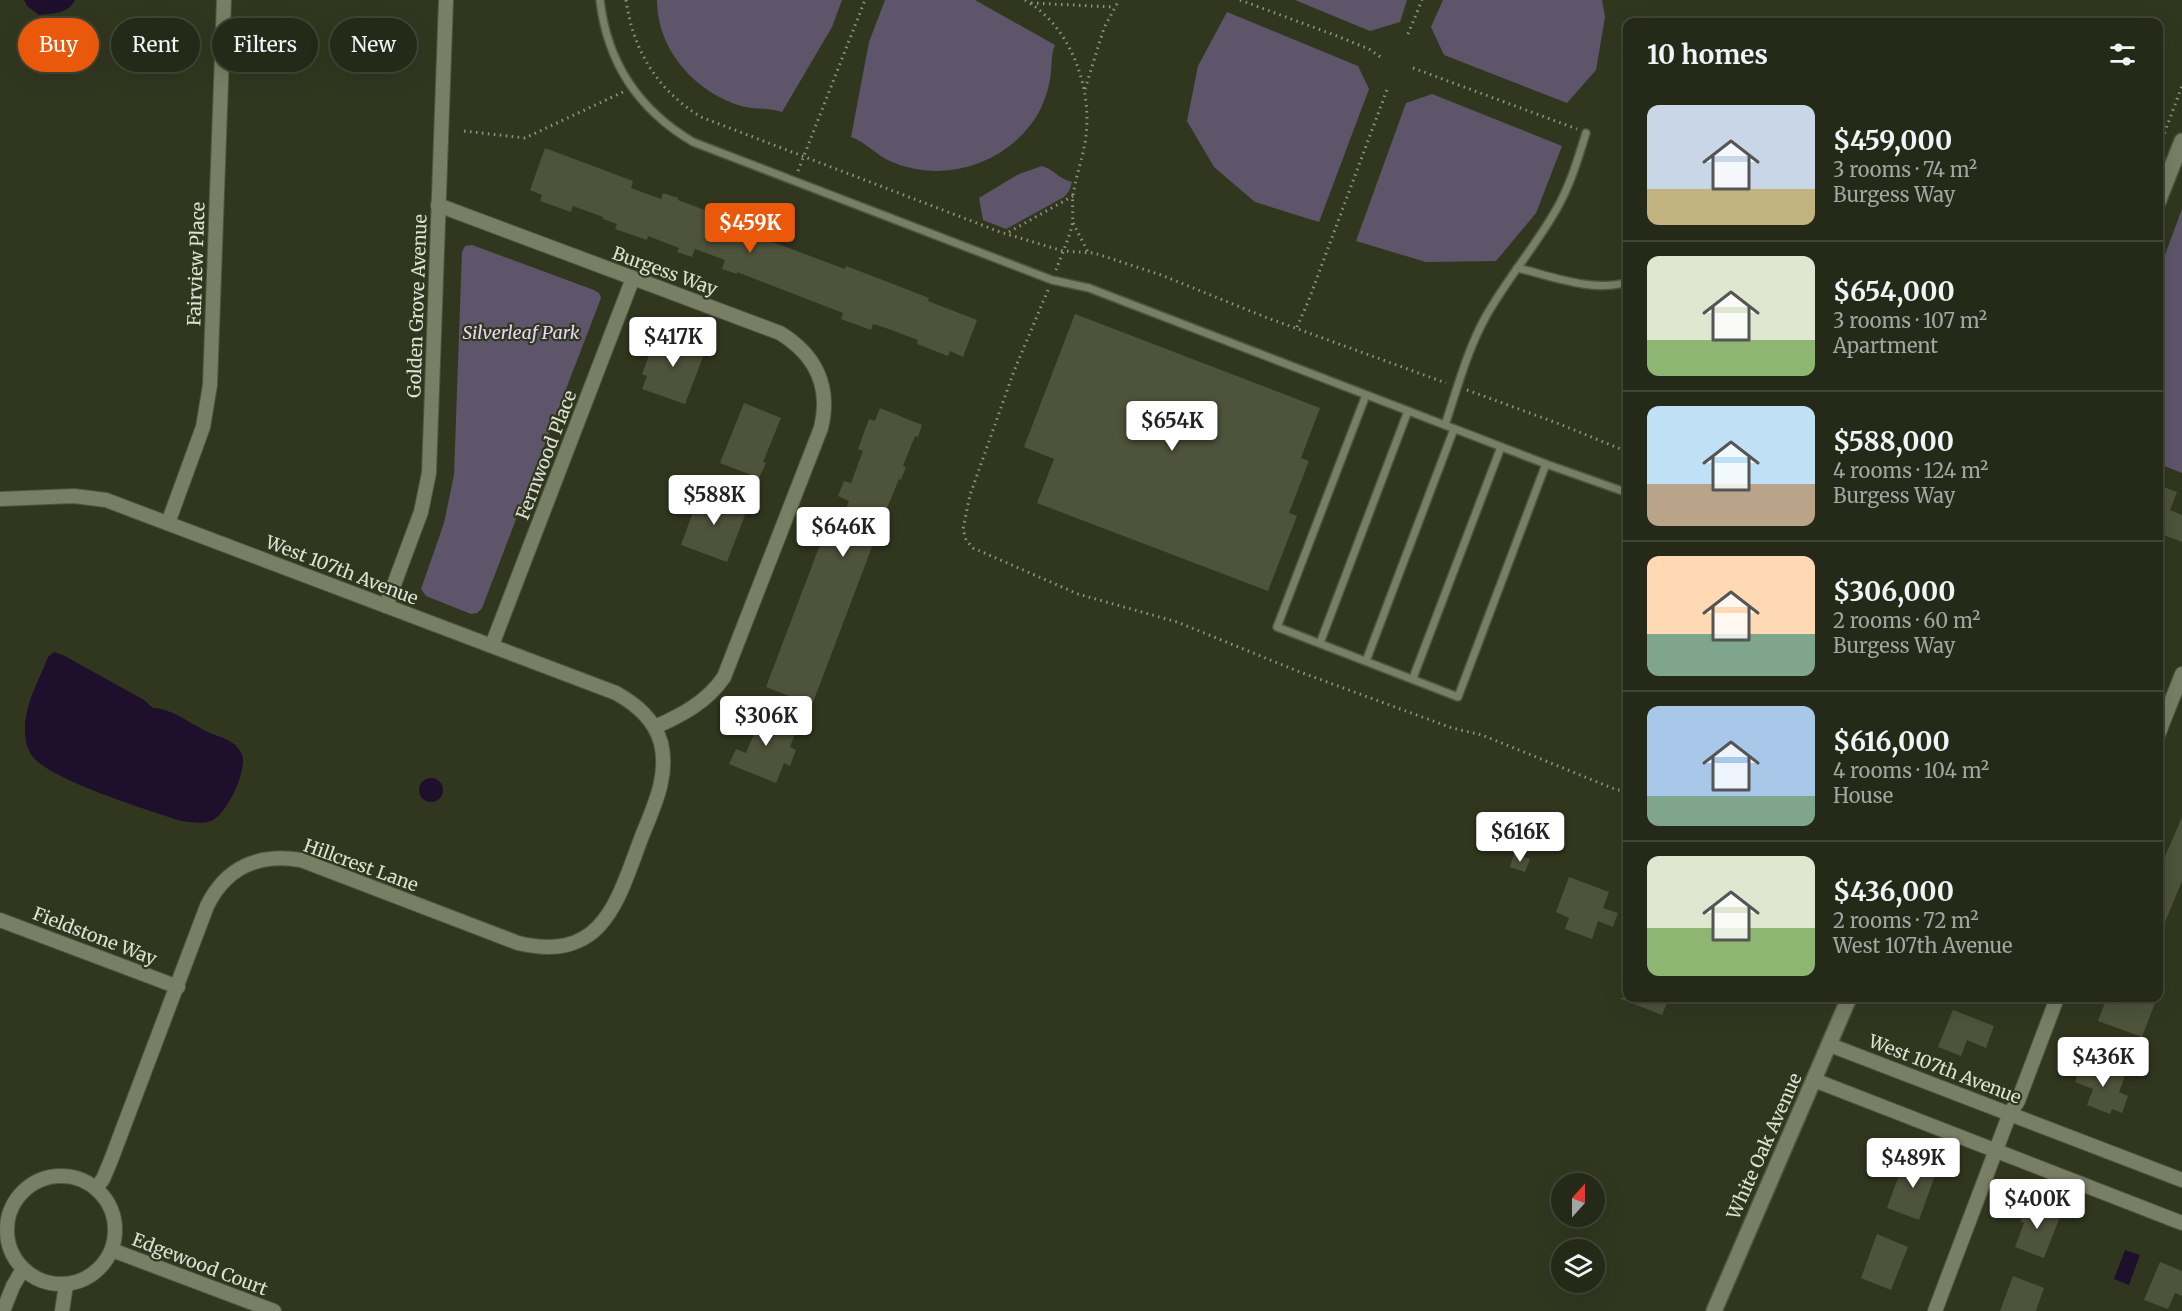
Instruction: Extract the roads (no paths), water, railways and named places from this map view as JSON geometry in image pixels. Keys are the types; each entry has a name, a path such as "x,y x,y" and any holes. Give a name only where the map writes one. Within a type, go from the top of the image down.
{"street":[{"name":"Fairview Place","path":"168,523 203,427 210,392 224,0"},
{"name":"Golden Grove Avenue","path":"386,606 415,529 427,486 446,0"},
{"path":"2163,189 2182,141"},
{"name":"Burgess Way","path":"438,206 769,329 790,339 812,361 819,375 825,401 821,428 724,677 715,691 703,701 677,718 655,727"},
{"name":"Fernwood Place","path":"492,645 633,278"},
{"name":"West 107th Avenue","path":"0,499 84,496 106,500 616,693 643,712 655,727"},
{"path":"2163,722 2182,674"},
{"name":"Hillcrest Lane","path":"96,1188 103,1179 111,1160 213,894 221,883 245,865 259,860 273,857 301,860 518,943 535,947 566,945 581,939 600,925 614,908 656,799 664,769 663,755 655,727"},
{"name":"Fieldstone Way","path":"0,920 178,987"},
{"name":"White Oak Avenue","path":"1714,1311 1847,1002"},
{"path":"1935,1311 2010,1113 2018,1101 2055,1002"},
{"name":"West 107th Avenue","path":"1830,1045 2182,1180"},
{"path":"1814,1080 2182,1223"},
{"path":"53,1176 73,1177 96,1188 114,1214 116,1231 112,1250 102,1267 80,1281 66,1285 44,1282 23,1269 8,1243 5,1209 22,1192 53,1176"},
{"name":"Edgewood Court","path":"112,1250 274,1311"},
{"path":"3,1311 23,1269"},
{"path":"62,1311 66,1285"}],"lane":[{"path":"600,0 612,51 632,88 658,117 693,142 1052,280 1089,288 1501,447 1623,491"},
{"path":"1444,425 1484,320 1563,197 1586,133"},
{"path":"1517,268 1589,285 1603,286 1623,283"},
{"path":"1365,395 1277,627 1458,697 1546,464"},
{"path":"1320,643 1408,411"},
{"path":"1366,661 1454,429"},
{"path":"1413,678 1501,447"}],"park label":[{"name":"Silverleaf Park","path":"521,332"}]}
